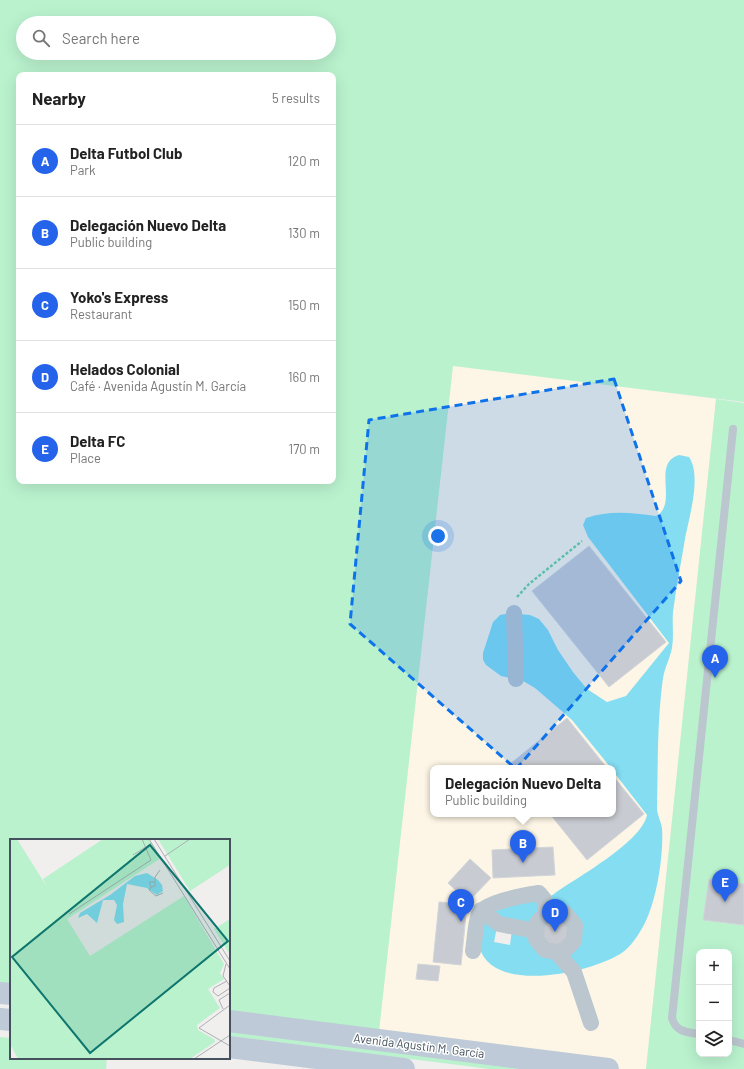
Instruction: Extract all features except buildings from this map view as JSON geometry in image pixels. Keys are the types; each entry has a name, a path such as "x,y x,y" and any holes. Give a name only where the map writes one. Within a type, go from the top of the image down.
{"main road":[{"path":"0,993 10,994"},
{"path":"0,1018 10,1020"},
{"name":"Avenida Agustín M. García","path":"230,1022 608,1069"},
{"path":"230,1047 404,1069"}],"street":[{"path":"514,613 516,678"},
{"path":"473,951 479,913 481,910 510,899 538,893 544,899 546,913"},
{"path":"481,910 499,924 536,931"},
{"path":"546,913 565,913 575,926 574,941 565,950 556,952 546,950 536,939 537,923 546,913"},
{"path":"556,952 574,972 591,1023"}],"lane":[{"path":"696,1034 681,1031 674,1026 672,1018 733,429"},
{"path":"732,1041 744,1044"}],"path":[{"path":"514,613 514,601 522,591 582,541"}],"highlighted area":[{"path":"614,379 681,581 516,769 350,624 369,420"}],"shaded area":[{"path":"453,365 716,399 646,1069 607,1069 378,1040"}],"green space":[{"path":"0,0 744,0 744,402 453,366 378,1040 230,1018 230,839 10,839 10,986 0,984"},
{"path":"716,399 744,403 744,1069 646,1069"},
{"path":"230,1029 549,1069 490,1069 230,1036"},
{"path":"0,1037 10,1038 10,1059 107,1059 106,1069 0,1069"}],"water":[{"path":"679,455 689,457 693,465 695,485 674,603 672,648 663,678 661,694 658,743 657,808 662,828 662,852 658,880 651,908 633,942 623,952 609,960 569,972 547,975 524,975 505,972 489,963 480,949 479,938 483,918 496,909 547,898 554,894 621,848 642,826 647,815 616,775 616,765 609,765 572,720 535,688 523,681 501,676 486,665 483,660 483,653 493,622 500,615 510,613 530,615 539,619 548,630 558,650 573,672 587,689 607,702 626,696 669,643 588,537 583,525 586,518 595,515 630,513 656,516 662,510 665,503 665,475 667,466 671,459"}],"pier":[{"path":"548,908 580,924 564,957 531,934 512,930 510,945 494,942 497,927 532,927"}],"place":[{"name":"Delta Futbol Club","path":"715,678"},
{"name":"Delegación Nuevo Delta","path":"523,863"},
{"name":"Delta FC","path":"725,902"},
{"name":"Yoko's Express","path":"461,922"},
{"name":"Helados Colonial","path":"555,932"}]}
